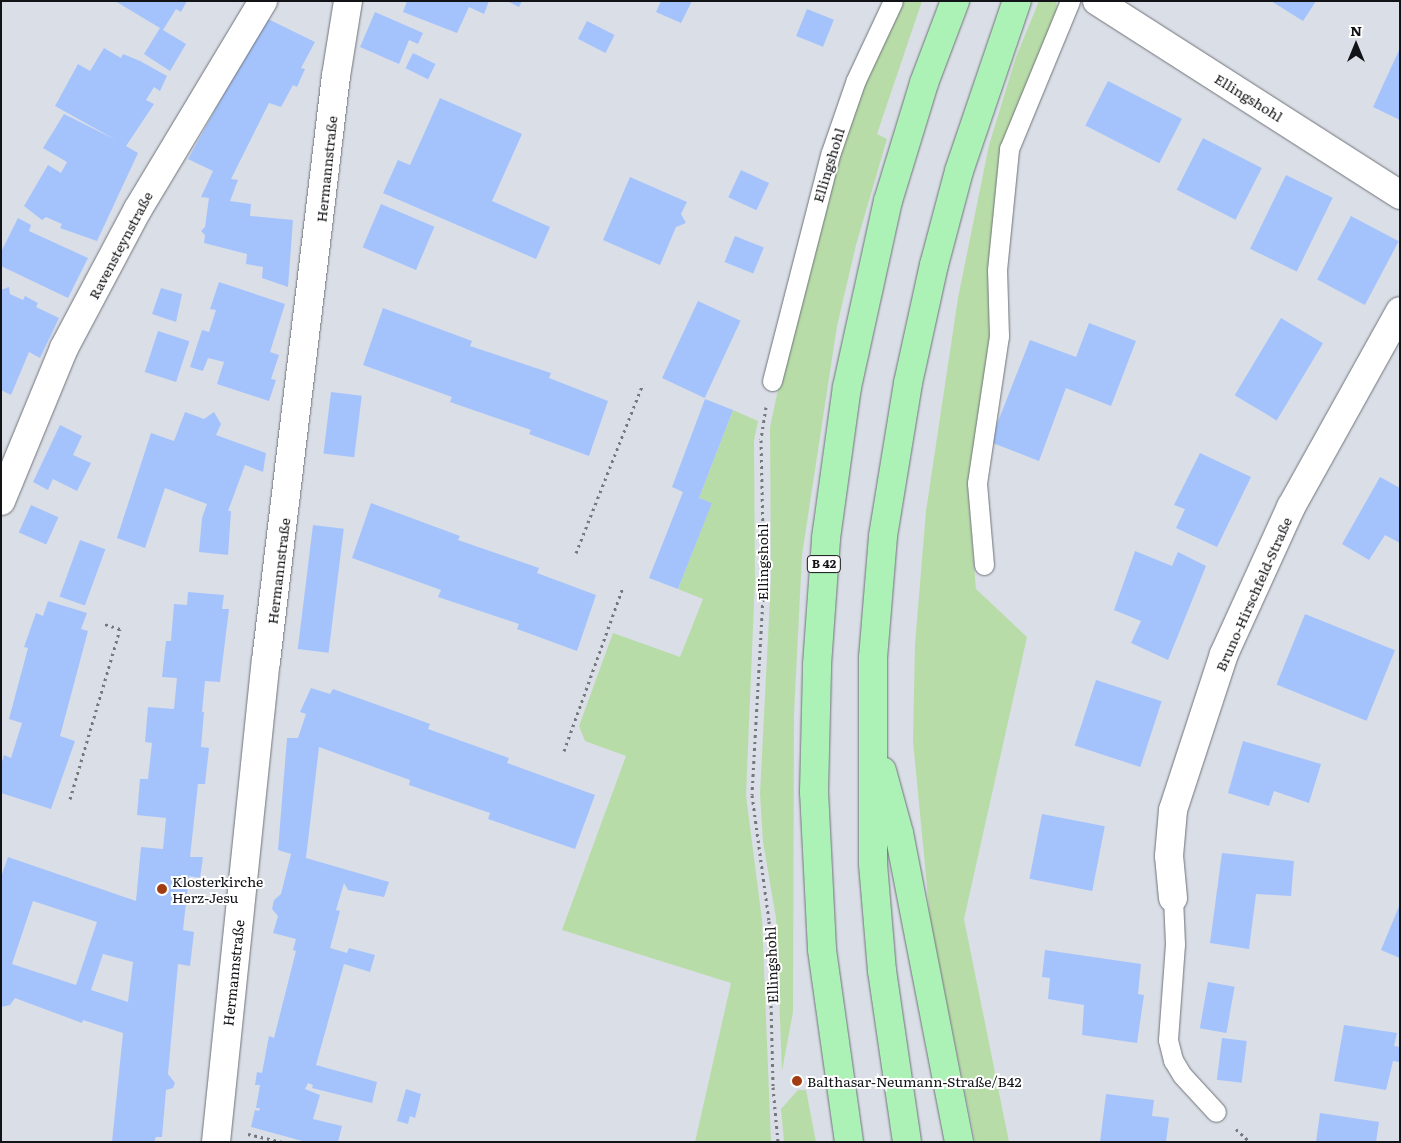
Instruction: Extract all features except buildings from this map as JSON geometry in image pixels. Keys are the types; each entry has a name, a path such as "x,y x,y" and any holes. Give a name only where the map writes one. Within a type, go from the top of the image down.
{"highway":[{"name":"B 42","path":"849,1142 822,949 814,792 817,664 826,538 847,387 888,201 924,83 956,1"},
{"path":"907,1142 876,914 872,736 873,658 882,536 908,382 959,171 1017,1"},
{"path":"872,736 899,833 959,1142"}],"street":[{"name":"Ravensteynstraße","path":"1,501 64,348 138,209 263,1"},
{"name":"Hermannstraße","path":"216,1142 266,660 336,76 348,1"},
{"name":"Ellingshohl","path":"1097,1 1400,195"},
{"name":"Bruno-Hirschfeld-Straße","path":"1174,898 1169,856 1174,810 1224,654 1291,507 1400,311"}],"lane":[{"name":"Ellingshohl","path":"772,381 831,152 856,80 893,1"},
{"path":"984,565 977,483 999,336 997,270 1009,149 1070,1"},
{"path":"1174,898 1175,944 1168,1040 1173,1060 1182,1075 1216,1112"}],"path":[{"name":"Ellingshohl","path":"772,381 761,440 764,579 752,795 770,921 773,1087 778,1142"},
{"path":"576,554 643,384"},
{"path":"564,752 623,587"},
{"path":"70,799 120,629 105,624"},
{"path":"249,1134 282,1142"}],"green space":[{"path":"901,1 922,1 877,134 887,139 856,245 837,326 802,555 794,714 793,1012 782,1071 776,918 763,842 760,794 771,578 770,427 796,306 825,198 864,83"},
{"path":"1039,1 1056,1 1058,15 1002,147 991,341 968,489 976,589 1027,637 964,919 1009,1142 975,1142 930,918 913,741 915,644 926,511 958,298 989,145 1016,57"},
{"path":"733,410 758,421 754,440 755,579 746,795 762,920 771,1142 695,1142 731,983 562,930 626,756 585,741 579,726 613,633 680,657 703,599 678,589 711,504 699,498"},
{"path":"798,1090 806,1090 816,1142 784,1142 781,1109"}],"place":[{"name":"Klosterkirche Herz-Jesu","path":"162,889"},
{"name":"Balthasar-Neumann-Straße/B42","path":"797,1081"}]}
